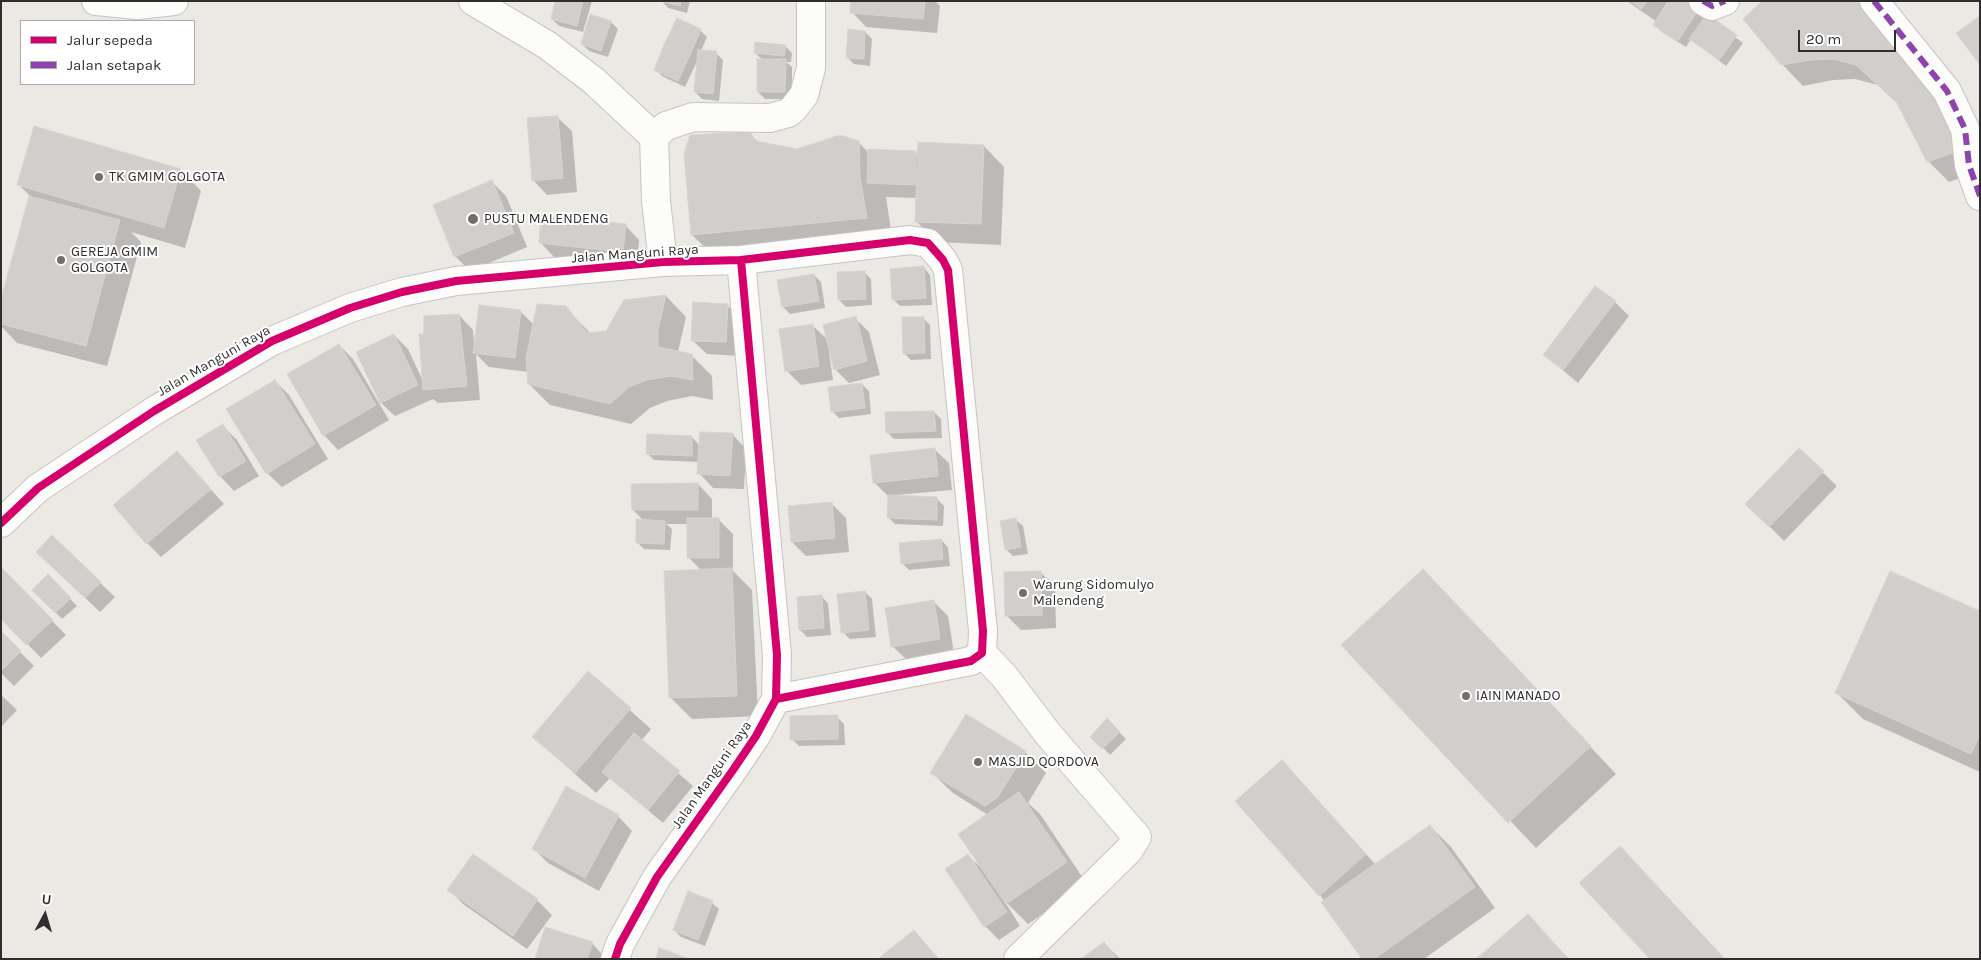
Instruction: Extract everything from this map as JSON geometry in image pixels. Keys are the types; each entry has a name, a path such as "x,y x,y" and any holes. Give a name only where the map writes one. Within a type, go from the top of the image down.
{"street":[{"path":"96,1 138,5 174,1"},
{"path":"473,1 547,45 594,81 654,137 656,202 663,262"},
{"path":"654,137 666,126 694,117 770,118 788,113 804,95 811,68 811,1"},
{"path":"1703,1 1712,6 1725,1"},
{"path":"1874,1 1947,91 1966,129 1969,165 1980,196"},
{"path":"741,260 910,240 928,243 943,260 948,270 983,631 982,653 1004,676 1038,720 1137,837 1128,850 1018,959"},
{"name":"Jalan Manguni Raya","path":"1,522 38,488 154,411 272,341 350,308 402,292 456,281 663,262 741,260 777,655 776,699 756,736 657,877 620,944 615,959"},
{"path":"776,699 971,661 982,653"}],"building":[{"path":"555,1 583,1 577,26 551,19"},
{"path":"661,1 681,1 680,6"},
{"path":"851,1 925,1 923,19 850,13"},
{"path":"1631,1 1647,1 1641,9"},
{"path":"1668,1 1690,1 1700,7 1678,41 1653,25"},
{"path":"1762,1 1856,1 1935,90 1960,150 1927,162 1897,103 1856,65 1833,59 1811,60 1781,65 1743,19"},
{"path":"590,14 611,21 601,51 581,44"},
{"path":"1707,14 1737,35 1719,60 1689,39"},
{"path":"1980,16 1980,65 1956,33"},
{"path":"677,18 701,29 689,57 664,45"},
{"path":"848,29 865,31 864,59 846,58"},
{"path":"755,42 786,45 784,56 754,53"},
{"path":"664,45 689,57 678,81 654,70"},
{"path":"698,50 717,51 713,94 694,92"},
{"path":"757,59 786,59 785,92 757,92"},
{"path":"558,116 563,178 532,181 527,118"},
{"name":"TK GMIM GOLGOTA","path":"34,126 181,169 164,228 17,185"},
{"path":"750,132 756,141 797,149 840,135 859,141 860,177 867,218 691,235 684,154 690,135"},
{"path":"918,142 984,145 981,224 915,222"},
{"path":"868,149 916,151 915,185 867,183"},
{"name":"PUSTU MALENDENG","path":"492,180 514,233 454,257 433,205"},
{"name":"GEREJA GMIM GOLGOTA","path":"29,196 120,220 86,346 1,324 1,299"},
{"path":"541,215 626,224 623,252 539,243"},
{"path":"924,266 926,298 892,300 890,269"},
{"path":"865,271 866,299 838,300 837,272"},
{"path":"814,274 819,301 782,307 777,280"},
{"path":"1595,286 1616,301 1563,370 1543,355"},
{"path":"666,295 658,329 658,347 692,354 693,380 671,376 646,380 629,387 610,404 528,384 526,358 537,304 566,306 587,333 606,331 624,300"},
{"path":"693,302 728,304 726,342 691,341"},
{"path":"479,305 521,310 515,358 473,353"},
{"path":"459,314 467,386 423,390 419,334 424,334 424,316"},
{"path":"856,316 867,361 834,370 823,325"},
{"path":"902,317 924,317 925,353 903,354"},
{"path":"813,324 819,366 785,372 779,329"},
{"path":"394,334 418,385 380,403 356,352"},
{"path":"339,344 376,405 323,436 287,374"},
{"path":"275,380 315,444 266,474 226,409"},
{"path":"862,383 865,408 831,412 828,387"},
{"path":"934,411 936,431 886,433 885,412"},
{"path":"223,424 246,461 219,477 196,440"},
{"path":"700,432 733,433 730,476 697,474"},
{"path":"647,434 692,436 692,456 646,454"},
{"path":"935,448 938,476 873,483 870,455"},
{"path":"1799,448 1824,471 1769,527 1745,504"},
{"path":"177,451 211,489 146,544 113,505"},
{"path":"698,483 698,510 632,510 631,484"},
{"path":"888,495 937,497 937,520 887,518"},
{"path":"832,502 835,538 791,542 788,506"},
{"path":"687,518 719,518 719,558 687,558"},
{"path":"1016,518 1021,547 1005,550 1000,521"},
{"path":"636,519 665,521 664,544 636,543"},
{"path":"52,535 101,582 85,598 36,552"},
{"path":"941,539 943,559 901,564 899,543"},
{"path":"1,567 53,620 26,645 1,619"},
{"path":"732,568 737,696 669,698 664,571"},
{"name":"IAIN MANADO","path":"1423,569 1591,746 1508,823 1341,645"},
{"name":"Warung Sidomulyo Malendeng","path":"1041,571 1042,615 1005,616 1004,572"},
{"path":"1890,571 1980,611 1980,734 1971,754 1835,693"},
{"path":"48,574 71,598 55,613 32,590"},
{"path":"865,591 869,630 841,633 837,594"},
{"path":"822,595 824,628 799,630 797,597"},
{"path":"934,600 940,639 891,647 885,608"},
{"path":"1,631 21,651 1,671"},
{"path":"588,671 631,708 575,773 532,737"},
{"name":"MASJID QORDOVA","path":"966,714 1026,751 998,797 985,806 930,773"},
{"path":"838,715 838,739 790,740 790,716"},
{"path":"1107,718 1120,732 1102,749 1090,737"},
{"path":"634,733 680,771 648,810 602,772"},
{"path":"1282,760 1366,854 1319,896 1235,801"},
{"path":"566,786 619,815 585,878 532,849"},
{"path":"1019,792 1067,862 1006,904 958,834"},
{"path":"1430,825 1475,887 1374,959 1362,959 1321,902"},
{"path":"1620,846 1725,959 1650,959 1579,883"},
{"path":"473,854 538,899 513,936 447,890"},
{"path":"968,854 1007,912 984,927 945,869"},
{"path":"688,891 713,901 698,940 673,930"},
{"path":"1528,914 1568,959 1476,959"},
{"path":"545,927 593,942 587,959 535,959"},
{"path":"914,930 938,959 879,958"},
{"path":"1104,942 1117,959 1081,959"},
{"path":"659,948 687,958 687,959 656,959"}],"marked path":[{"path":"1703,1 1712,6 1725,1"},
{"path":"1874,1 1947,91 1965,129 1969,165 1980,196"}],"cycle path":[{"path":"741,260 910,240 928,243 943,260 948,270 983,631 982,653 971,661 776,699"},
{"path":"1,523 38,488 154,411 272,341 350,308 402,292 456,281 663,262 741,260 777,655 776,699 756,736 657,877 620,944 615,959"}],"place":[{"name":"TK GMIM GOLGOTA","path":"99,177"},
{"name":"PUSTU MALENDENG","path":"473,219"},
{"name":"GEREJA GMIM GOLGOTA","path":"61,260"},
{"name":"Warung Sidomulyo Malendeng","path":"1023,593"},
{"name":"IAIN MANADO","path":"1466,696"},
{"name":"MASJID QORDOVA","path":"978,762"}]}
